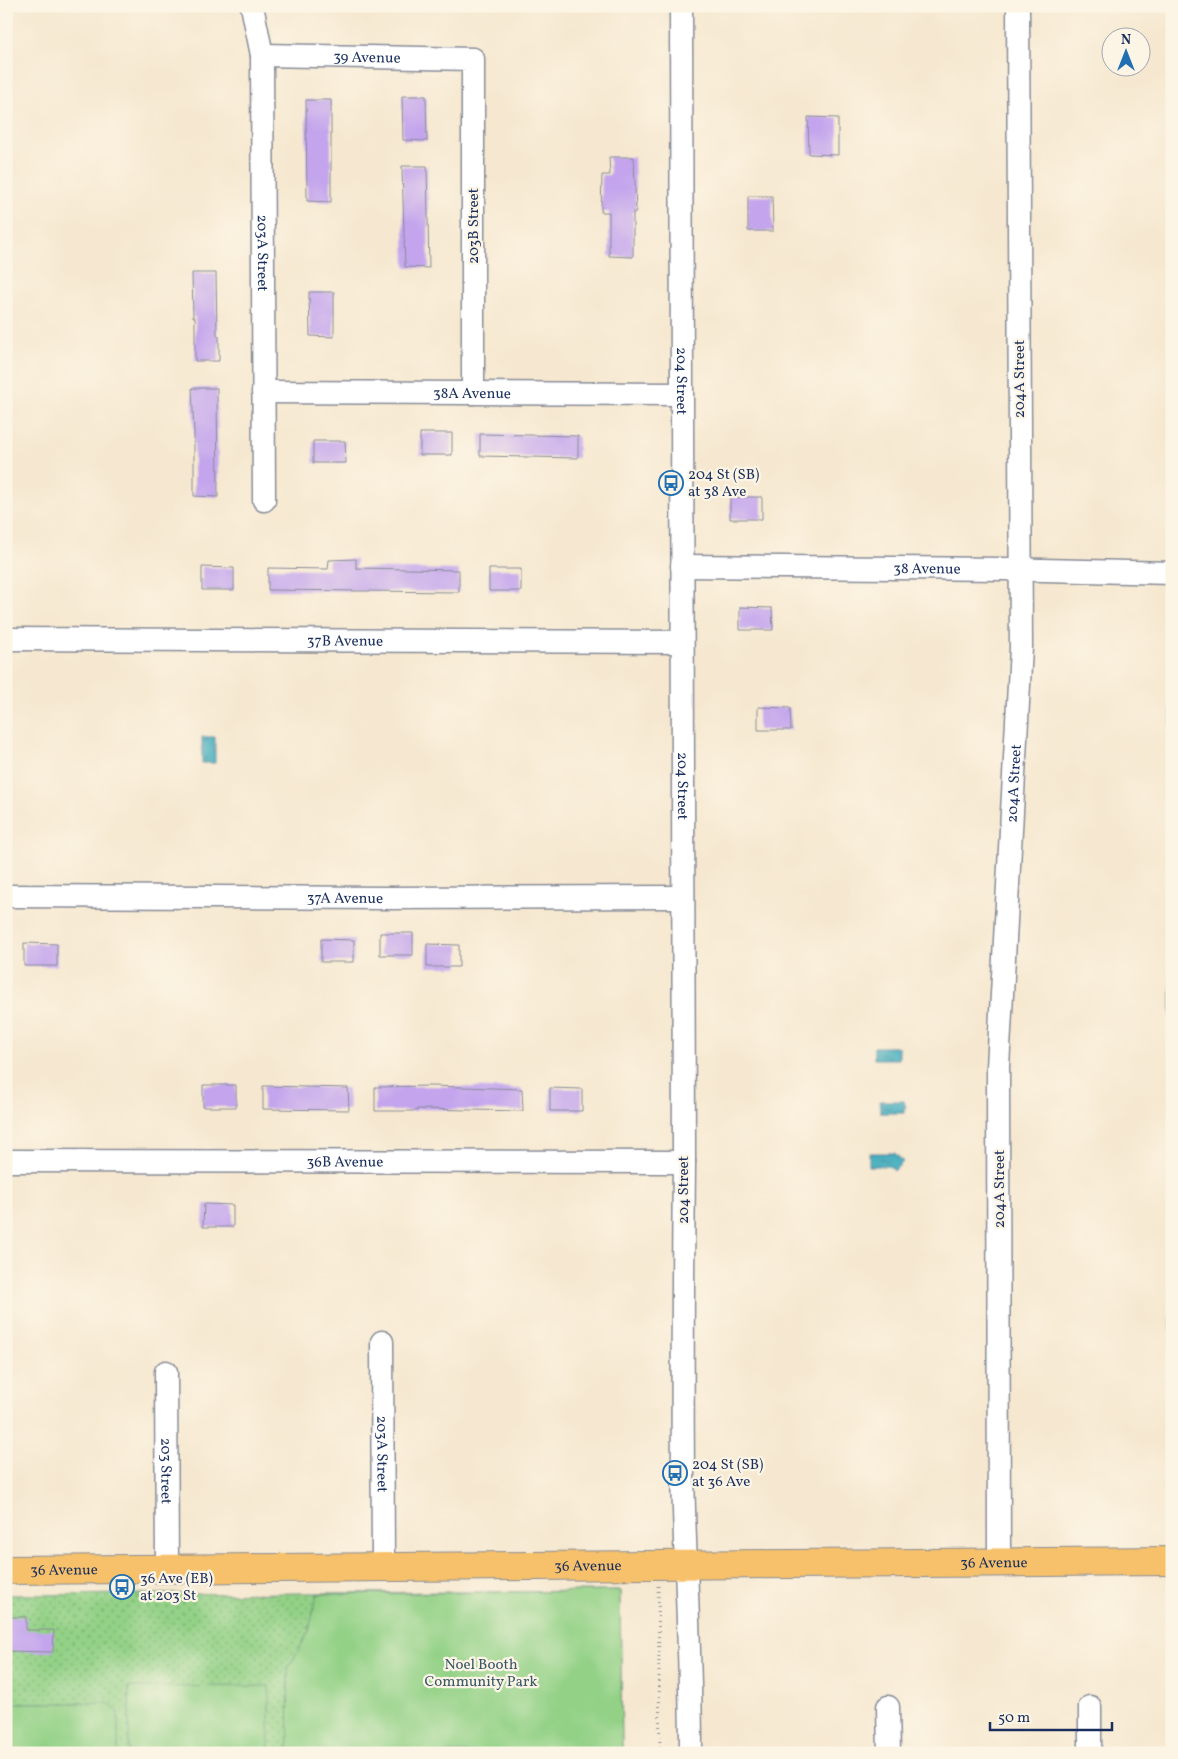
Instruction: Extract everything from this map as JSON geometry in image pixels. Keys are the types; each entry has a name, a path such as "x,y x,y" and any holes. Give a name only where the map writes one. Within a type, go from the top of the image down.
{"main road":[{"name":"36 Avenue","path":"6,1570 1172,1561"}],"street":[{"name":"203A Street","path":"252,6 262,55 264,500"},
{"name":"204 Street","path":"681,6 684,1162 682,1352 686,1565 691,1664 691,1753"},
{"name":"204A Street","path":"999,1562 998,1067 1021,648 1018,6"},
{"name":"39 Avenue","path":"262,55 473,59"},
{"name":"203B Street","path":"473,59 473,392"},
{"name":"38A Avenue","path":"263,392 681,394"},
{"name":"38 Avenue","path":"682,566 1172,573"},
{"name":"37B Avenue","path":"6,639 682,642"},
{"name":"37A Avenue","path":"6,896 683,898"},
{"name":"36B Avenue","path":"6,1161 684,1162"},
{"name":"203A Street","path":"382,1342 383,1567"},
{"name":"203 Street","path":"166,1372 167,1569"},
{"path":"888,1707 889,1753"},
{"path":"1090,1707 1090,1753"}],"path":[{"path":"658,1565 660,1753"}],"green space":[{"path":"1172,580 1172,1526 1171,1526"},
{"name":"Noel Booth Community Park","path":"620,1591 622,1753 6,1753 6,1595"},
{"path":"620,1591 622,1753 289,1753 288,1669 309,1631 317,1594"},
{"path":"269,1686 269,1753 129,1753 129,1687"},
{"path":"6,1703 108,1703 118,1712 118,1753 6,1753"}],"water":[{"path":"202,737 215,737 215,763 202,763"},
{"path":"874,1047 899,1047 899,1059 874,1059"},
{"path":"880,1101 904,1101 906,1108 904,1113 880,1113"},
{"path":"869,1153 895,1153 903,1162 894,1171 889,1166 869,1166"}],"building":[{"path":"402,96 426,96 427,141 403,140"},
{"path":"306,100 331,100 331,202 307,201"},
{"path":"808,117 838,118 838,155 809,154"},
{"path":"609,157 634,157 636,212 633,212 633,257 609,256 609,212 601,212 602,175 610,175"},
{"path":"402,166 427,166 429,268 405,267"},
{"path":"748,196 772,196 773,231 748,231"},
{"path":"192,273 216,273 219,361 195,361"},
{"path":"309,292 334,292 334,337 310,336"},
{"path":"192,388 217,388 218,497 194,496"},
{"path":"420,433 452,433 452,455 420,455"},
{"path":"480,434 578,436 578,458 480,456"},
{"path":"313,441 345,441 346,463 313,463"},
{"path":"730,497 762,497 762,519 730,519"},
{"path":"356,559 356,568 459,570 459,592 268,590 268,568 328,569 329,560"},
{"path":"202,567 234,568 234,590 202,590"},
{"path":"489,569 521,569 521,591 489,591"},
{"path":"740,607 772,608 773,630 740,630"},
{"path":"758,707 790,708 791,730 758,730"},
{"path":"380,933 413,933 413,955 380,955"},
{"path":"321,939 354,940 354,962 321,962"},
{"path":"24,943 57,944 57,966 24,966"},
{"path":"427,944 459,945 459,967 427,967"},
{"path":"203,1085 236,1085 236,1107 203,1107"},
{"path":"263,1086 348,1088 349,1110 263,1109"},
{"path":"432,1086 522,1089 523,1111 417,1109 417,1111 375,1111 375,1087"},
{"path":"550,1088 582,1089 582,1111 550,1111"},
{"path":"204,1204 233,1205 233,1227 203,1227"},
{"path":"6,1617 26,1617 26,1630 54,1630 53,1652 6,1651"}],"place":[{"name":"204 St (SB) at 38 Ave","path":"671,483"},
{"name":"204 St (SB) at 36 Ave","path":"675,1473"},
{"name":"36 Ave (EB) at 203 St","path":"122,1587"}]}
